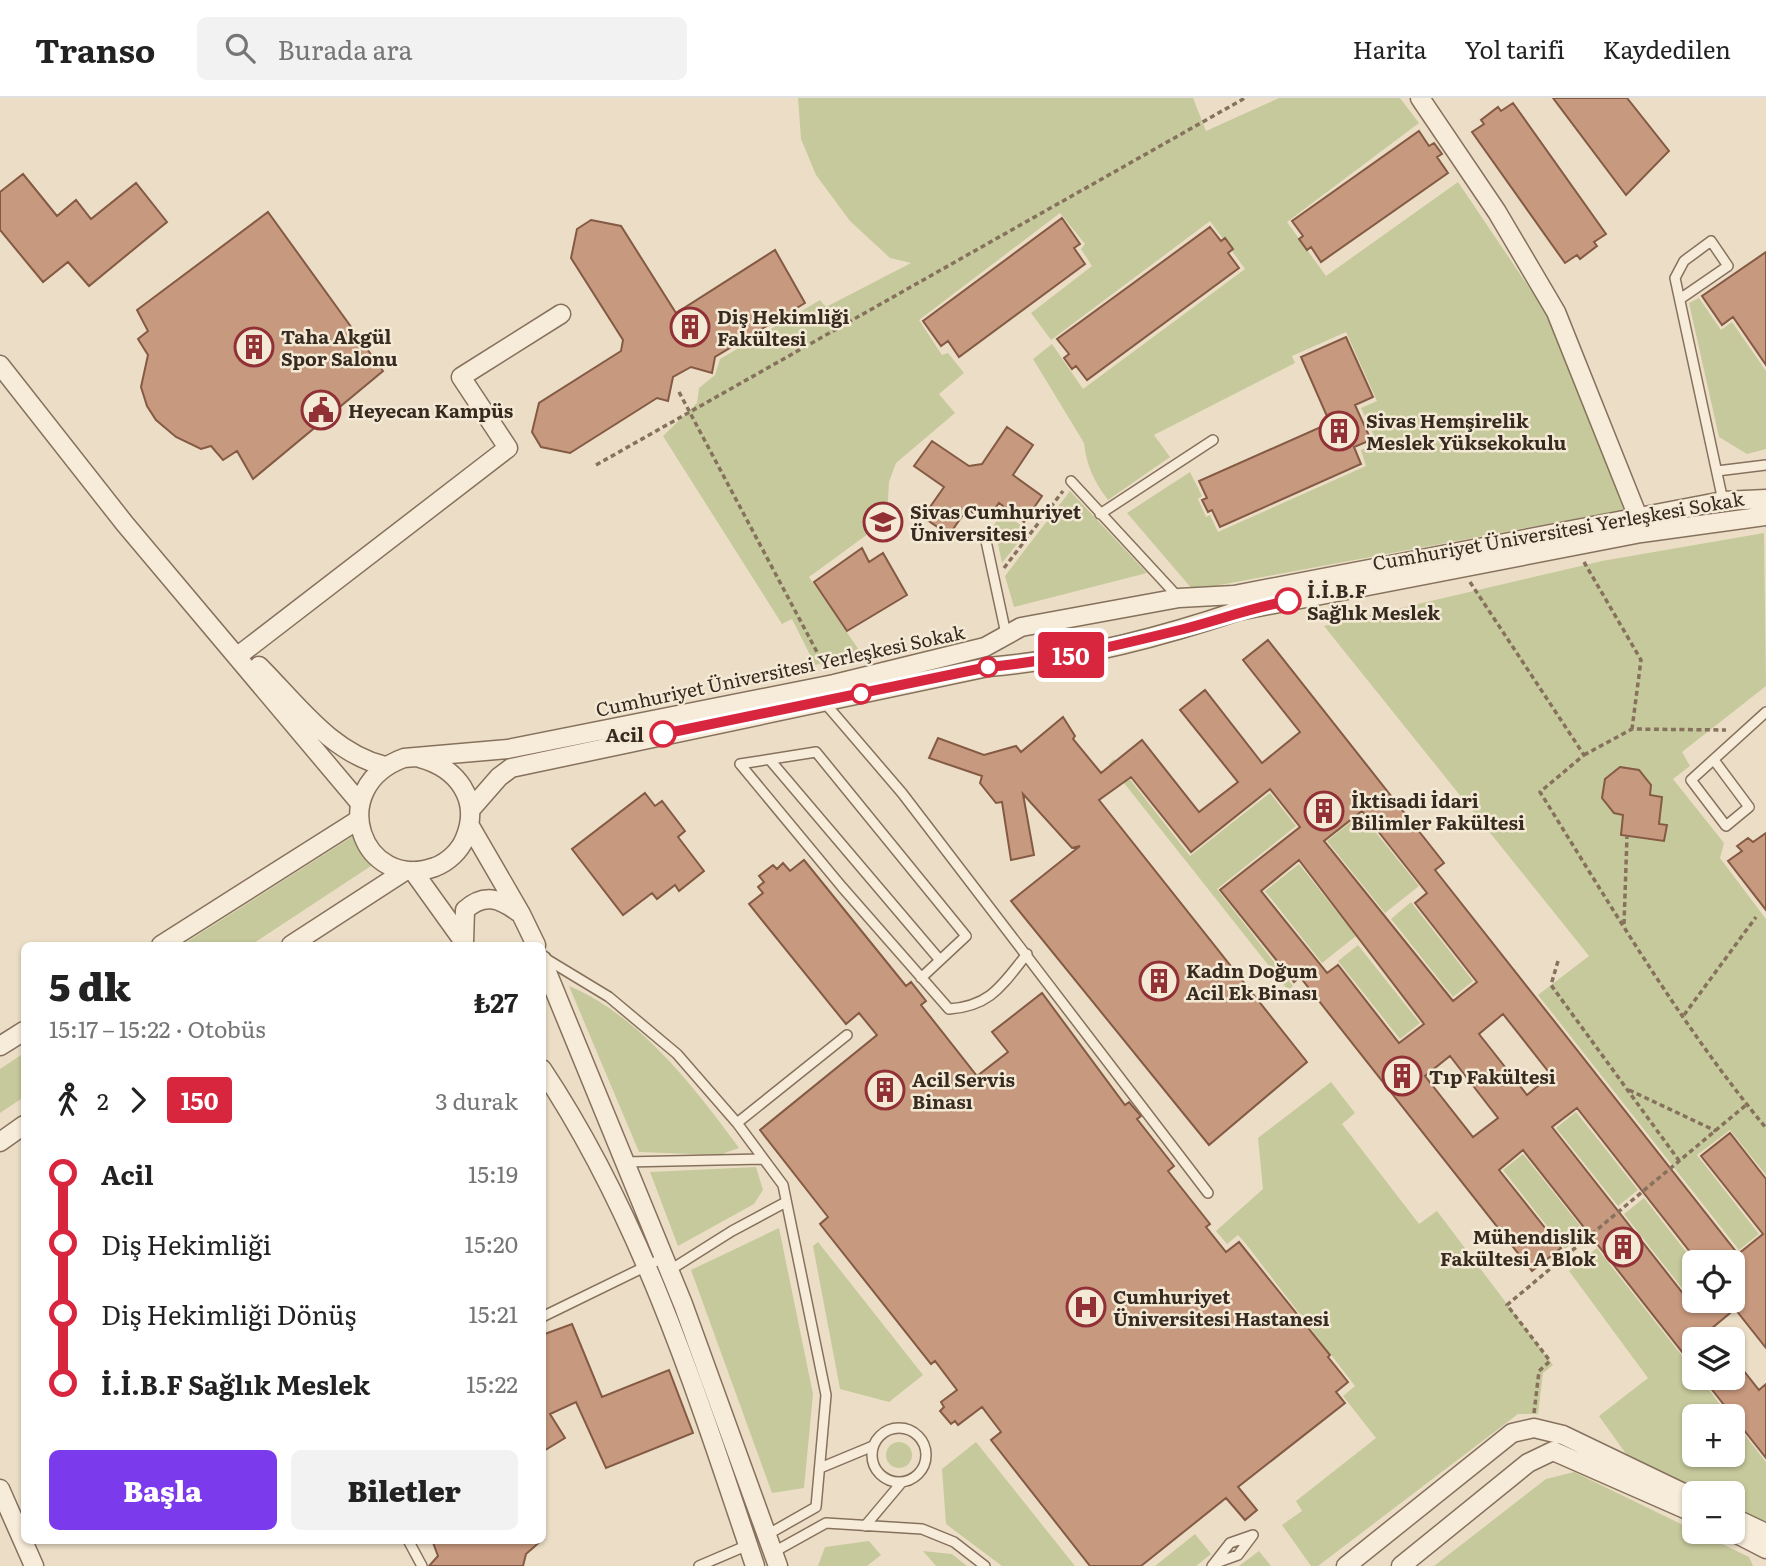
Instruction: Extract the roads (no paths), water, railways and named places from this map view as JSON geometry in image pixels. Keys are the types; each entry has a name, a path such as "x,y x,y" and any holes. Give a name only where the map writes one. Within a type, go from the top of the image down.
{"street":[{"name":"Cumhuriyet Üniversitesi Yerleşkesi Sokak","path":"1420,98 1497,212 1556,312 1638,517"},
{"path":"243,652 508,448 461,377 561,314"},
{"path":"0,365 358,811"},
{"name":"Cumhuriyet Üniversitesi Yerleşkesi Sokak","path":"385,766 404,758 508,749 834,684 985,647 1021,627 1178,598 1234,595 1723,501 1766,499"},
{"name":"Cumhuriyet Üniversitesi Yerleşkesi Sokak","path":"296,942 409,871 439,866 453,856 470,818 499,777 511,768 988,667 1050,660 1187,628 1238,611 1576,546 1722,520 1766,516"},
{"path":"206,621 243,652 339,745 356,757 385,766 365,787 358,811 363,838 373,853 388,864 409,871 463,942"},
{"path":"420,758 439,763 455,774 466,790 470,818 535,942"},
{"path":"164,942 358,811"},
{"path":"465,942 465,910 474,902 486,898 502,900 521,914"},
{"path":"546,969 667,1263 775,1560"},
{"path":"0,1046 21,1033"},
{"path":"546,1075 578,1122 646,1268 680,1350 755,1566"},
{"path":"0,1142 21,1127"},
{"path":"1346,1566 1512,1433 1534,1429 1586,1444 1682,1492"},
{"path":"1401,1566 1528,1463 1553,1451 1682,1508"},
{"path":"0,1489 21,1537"},
{"path":"1745,1523 1766,1532"},
{"path":"1745,1538 1766,1549"},
{"path":"24,1544 34,1566"}],"lane":[{"path":"1680,299 1728,266 1711,241 1684,261 1675,278 1723,501"},
{"path":"1100,514 1213,440"},
{"path":"1717,471 1766,465"},
{"path":"1070,481 1178,598"},
{"path":"986,541 1006,634"},
{"path":"824,702 902,793 1208,1193"},
{"path":"1714,760 1749,807 1726,826 1691,780 1766,712"},
{"path":"921,978 966,936 816,752 740,764 921,978 949,1009 974,1007 1002,985 1027,954"},
{"path":"770,760 939,960"},
{"path":"546,961 609,997 677,1054 737,1123 783,1185 826,1395 816,1507 765,1536"},
{"path":"737,1123 847,1035"},
{"path":"624,1162 763,1159"},
{"path":"546,1315 646,1268 667,1263 786,1202"},
{"path":"820,1468 873,1446 882,1433 896,1427 912,1430 923,1441 925,1464 916,1476 902,1482 865,1525"},
{"path":"873,1446 875,1469 886,1479 902,1482"},
{"path":"775,1560 826,1523 922,1529 954,1542 985,1566"},
{"path":"410,1544 422,1566"},
{"path":"699,1566 748,1545"}],"place":[{"name":"Diş Hekimliği Fakültesi","path":"690,327"},
{"name":"Taha Akgül Spor Salonu","path":"254,347"},
{"name":"Heyecan Kampüs","path":"321,410"},
{"name":"Sivas Hemşirelik Meslek Yüksekokulu","path":"1339,431"},
{"name":"Sivas Cumhuriyet Üniversitesi","path":"883,522"},
{"name":"İ.İ.B.F Sağlık Meslek","path":"1288,601"},
{"name":"Acil","path":"663,734"},
{"name":"İktisadi İdari Bilimler Fakültesi","path":"1324,811"},
{"name":"Kadın Doğum Acil Ek Binası","path":"1159,981"},
{"name":"Tıp Fakültesi","path":"1402,1076"},
{"name":"Acil Servis Binası","path":"885,1090"},
{"name":"Mühendislik Fakültesi A Blok","path":"1623,1247"},
{"name":"Cumhuriyet Üniversitesi Hastanesi","path":"1086,1307"}]}
